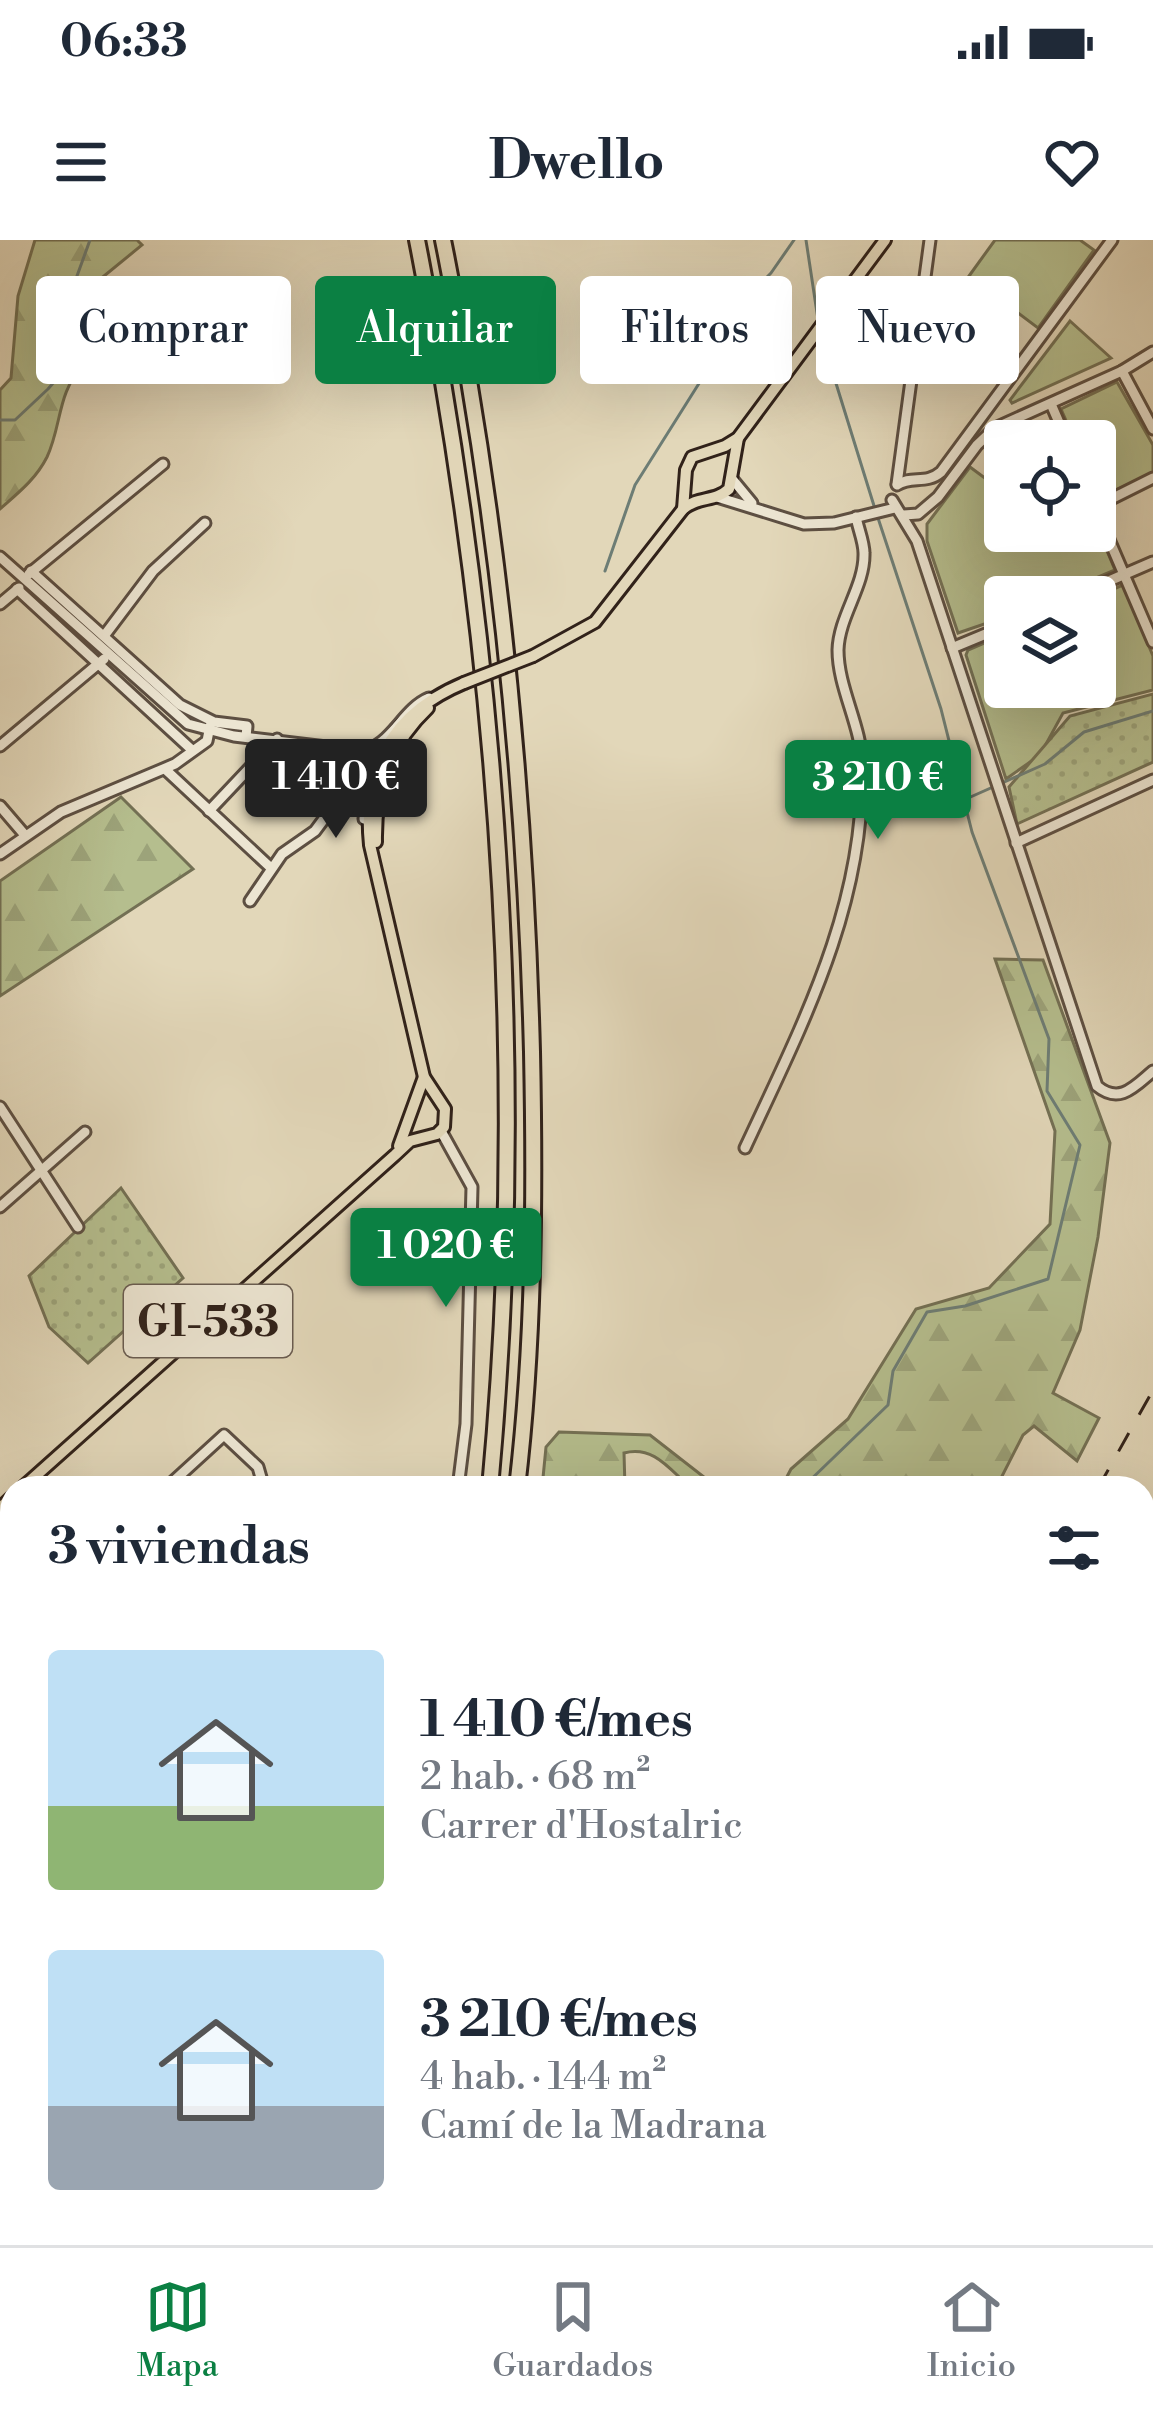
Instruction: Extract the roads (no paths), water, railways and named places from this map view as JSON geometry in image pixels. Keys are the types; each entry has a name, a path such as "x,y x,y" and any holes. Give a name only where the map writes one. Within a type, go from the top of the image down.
{"highway":[{"path":"417,240 473,590 488,718 502,924 507,1229 504,1341 491,1476"},
{"path":"443,240 491,526 524,865 533,1185 526,1398 518,1476"}],"main road":[{"path":"858,276 885,240"},
{"path":"683,509 692,457 738,438 816,334"},
{"path":"686,480 703,497 717,497 733,480 738,438"},
{"path":"715,450 733,465"},
{"name":"GI-533","path":"35,1476 394,1155 422,1136 441,1131 446,1113 424,1077 369,837 376,768 398,729 434,696 533,656 595,622 683,509 703,497"},
{"name":"GI-533","path":"376,864 383,777 399,742 423,712 459,685"},
{"name":"GI-533","path":"394,1155 424,1077"},
{"path":"417,1101 438,1102"},
{"path":"409,1120 422,1136"}],"street":[{"path":"925,276 930,240"},
{"path":"897,485 941,472 1109,244 1095,240"},
{"path":"917,541 918,514 995,428 1122,371 1153,352"},
{"path":"1122,371 1153,429"},
{"path":"909,384 897,508 917,541 1097,1086 1106,1093 1123,1094 1153,1071"},
{"path":"1052,404 1058,420"},
{"path":"0,604 163,464"},
{"path":"1116,496 1153,478"},
{"path":"733,480 755,508"},
{"path":"919,482 926,490 927,504"},
{"path":"717,497 803,524 897,508 918,514"},
{"path":"745,1148 808,1010 838,936 846,899 862,805 862,752 838,653 865,553 859,516"},
{"path":"97,645 153,571 205,523"},
{"path":"1114,552 1153,642"},
{"path":"0,557 192,750"},
{"path":"1116,578 1153,562"},
{"path":"24,580 104,635 209,731"},
{"path":"24,580 97,645 104,659 193,726 209,731 354,750 378,747 404,716 434,696"},
{"path":"952,648 984,635"},
{"path":"0,746 104,659"},
{"path":"192,750 193,726"},
{"path":"0,854 62,812 165,769 209,731 247,726 246,737"},
{"path":"209,811 277,740"},
{"path":"354,750 376,768 376,822"},
{"path":"354,750 368,773 364,814 369,837"},
{"path":"165,769 271,868"},
{"path":"250,901 282,854 315,831 355,777"},
{"path":"1016,843 1153,780"},
{"path":"0,806 24,834"},
{"path":"0,1107 78,1227"},
{"path":"441,1131 472,1187 466,1424 460,1476"},
{"path":"0,1208 85,1132"},
{"path":"179,1476 224,1436 258,1467 261,1476"}],"waterway":[{"path":"0,420 15,420 85,346 73,287 90,240"},
{"path":"605,571 635,485 715,358 740,304 771,273 794,240"},
{"path":"806,240 816,306"},
{"path":"836,384 875,509"},
{"path":"814,1476 888,1405 893,1371 927,1312 965,1306 1048,1279 1080,1145 1047,1091 1049,1039 972,832 941,709 878,518"},
{"path":"966,799 1045,764 1084,732 1153,711"}],"railway":[{"path":"1105,1476 1153,1390"}]}
